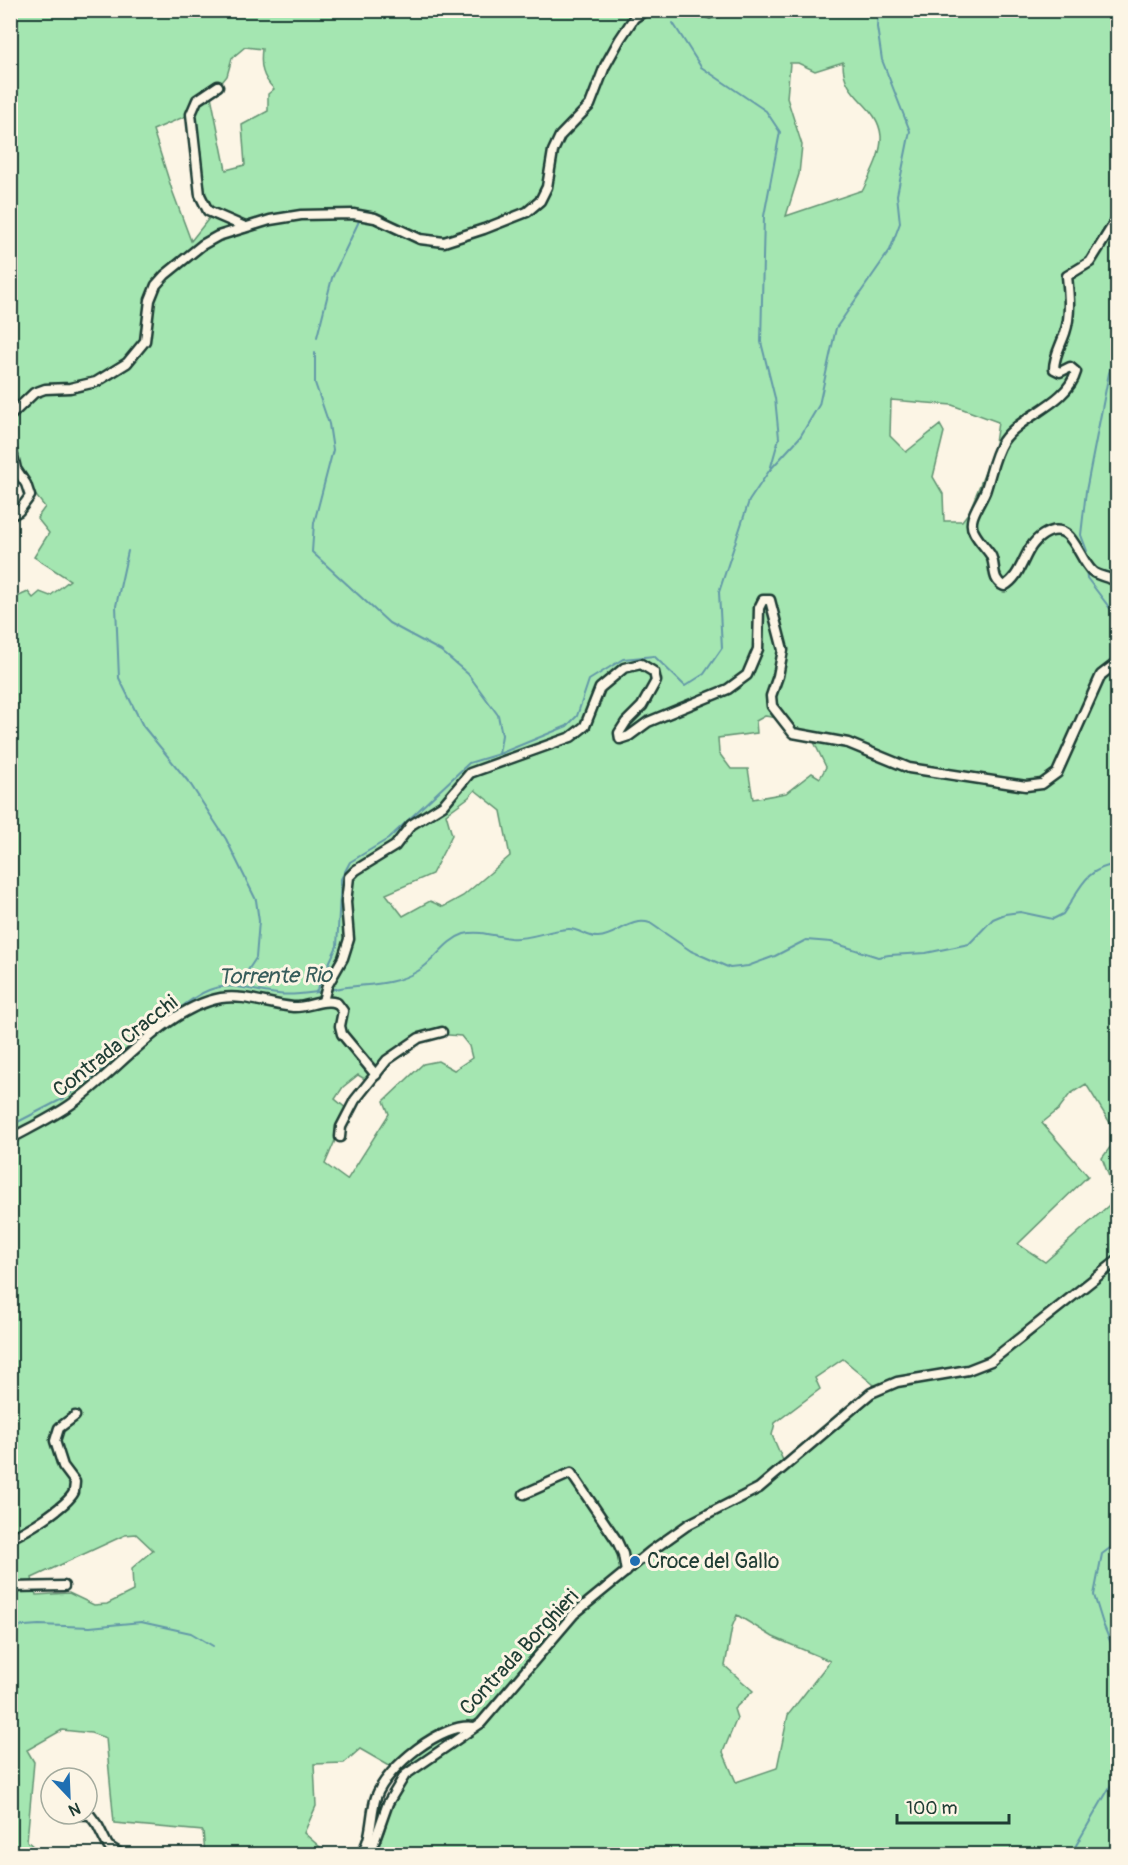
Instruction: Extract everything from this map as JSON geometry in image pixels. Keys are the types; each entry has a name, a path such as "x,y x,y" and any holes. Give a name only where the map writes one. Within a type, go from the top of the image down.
{"street":[{"path":"10,416 34,393 45,389 70,388 96,382 127,363 145,341 150,300 161,280 202,245 218,236 245,226 301,215 353,214 375,218 420,239 444,242 527,212 540,201 547,187 553,151 560,136 590,105 605,66 620,39 634,18 646,10"},
{"path":"702,10 710,13 725,10"},
{"path":"218,86 197,100 191,114 200,195 208,211 245,226"},
{"path":"1118,217 1090,262 1067,276 1070,298 1066,331 1054,361 1054,369 1060,372 1070,368 1076,372 1074,381 1043,409 1014,429 1003,442 971,521 973,531 993,558 995,577 1004,586 1012,582 1030,546 1043,535 1055,531 1067,535 1076,544 1092,572 1118,581"},
{"path":"10,442 16,469 26,484 30,496 19,511 10,516"},
{"path":"376,1075 342,1034 341,1006 324,998 327,986 343,958 349,939 346,902 349,877 356,870 395,846 411,825 443,805 470,773 571,737 585,726 600,688 624,668 641,664 654,672 656,681 642,706 626,722 619,733 620,739 629,736 648,723 728,689 747,675 758,650 759,608 764,600 770,600 783,650 771,696 772,706 793,734 848,743 909,768 1026,786 1042,784 1057,773 1101,675 1118,662"},
{"name":"Contrada Cracchi","path":"10,1139 70,1105 161,1028 202,1002 236,997 293,1007 307,1007 324,998"},
{"path":"340,1137 341,1127 355,1100 387,1060 419,1038 442,1032"},
{"name":"Contrada Borghieri","path":"370,1854 388,1803 405,1774 481,1723 574,1614 626,1572 689,1524 759,1488 871,1393 897,1382 968,1370 991,1361 1118,1260"},
{"path":"10,1538 19,1535 59,1508 74,1491 75,1482 63,1466 55,1441 59,1428 75,1416"},
{"path":"524,1494 572,1473 617,1541 623,1554 626,1572"},
{"path":"10,1587 64,1586"},
{"path":"360,1854 367,1840 376,1797 384,1780 402,1760 442,1732 462,1726 474,1727"},
{"path":"98,1826 108,1846 122,1854"}],"green space":[{"path":"11,11 1117,11 1117,1134 1086,1084 1070,1094 1058,1110 1042,1123 1088,1176 1018,1244 1045,1262 1117,1198 1117,1854 374,1854 384,1832 393,1801 407,1776 360,1749 344,1763 314,1764 316,1806 304,1833 328,1854 205,1854 203,1831 114,1823 106,1738 91,1733 62,1730 27,1750 34,1762 27,1841 42,1854 11,1854 10,600 28,592 33,598 40,592 50,596 70,580 34,557 49,533 37,518 45,507 13,467 11,442","holes":["245,47 262,49 263,71 274,89 268,94 268,111 242,125 245,165 226,170 211,96 227,76 232,58","843,62 848,85 874,116 881,143 875,164 863,190 786,216 799,174 802,145 787,98 790,63 798,63 815,71","193,113 199,203 210,217 191,241 153,130","891,400 952,405 998,422 994,450 969,512 962,521 944,521 943,494 933,477 944,432 940,425 906,452 890,436","765,716 784,719 812,738 826,767 820,778 812,773 786,793 753,799 748,769 731,769 719,753 718,738 757,733 756,721","475,790 501,811 510,856 463,896 443,907 430,901 403,916 386,894 432,874 452,835 446,814","436,1034 461,1036 469,1046 472,1058 454,1070 438,1061 423,1064 384,1101 389,1114 347,1180 325,1164 348,1110 335,1099 343,1087 358,1075 368,1081 414,1042","843,1359 880,1390 785,1465 772,1435 775,1423 820,1389 815,1378","136,1534 153,1550 132,1568 133,1591 107,1604 94,1605 69,1593 36,1595 32,1578 125,1535","737,1615 773,1637 830,1661 788,1715 777,1768 736,1782 723,1752 737,1718 734,1709 753,1691 725,1666 732,1627"]},
{"path":"1117,1138 1117,1198 1102,1158"}],"waterway":[{"path":"316,992 337,946 341,879 350,862 388,839 469,763 499,754 567,726 577,716 589,680 623,659 654,656 685,686 704,674 722,648 719,592 749,501 769,471 800,437 819,405 836,328 890,250 900,223 897,195 910,131 882,60 877,27 878,10"},
{"path":"673,23 701,67 766,111 780,132 764,216 761,342 775,398 779,438 770,470"},
{"path":"317,337 332,278 360,219"},
{"path":"1087,551 1081,535 1086,491 1109,373 1118,350"},
{"path":"315,353 315,383 329,424 333,450 314,523 312,552 389,623 441,651 468,674 498,715 502,735 499,754"},
{"path":"128,551 116,606 119,678 143,726 191,785 226,839 256,900 259,921 256,958 237,987"},
{"path":"1086,568 1087,578 1118,619"},
{"name":"Torrente Rio","path":"330,990 386,983 407,976 424,967 451,941 464,934 481,933 517,938 568,929 598,937 643,922 650,923 691,951 730,968 748,966 775,956 806,940 831,942 878,957 926,953 969,944 993,919 1005,914 1020,912 1053,919 1063,914 1090,875 1107,866 1118,864"},
{"name":"Torrente Rio","path":"166,1019 198,996 218,988 235,987 284,995 324,991"},
{"name":"Torrente Rio","path":"10,1126 64,1098 122,1055"},
{"path":"1118,1542 1102,1554 1094,1595 1118,1660"},
{"path":"10,1627 39,1625 90,1627 141,1622 191,1633 213,1646"},
{"path":"1071,1854 1118,1773"}],"place":[{"name":"Croce del Gallo","path":"635,1561"}]}
